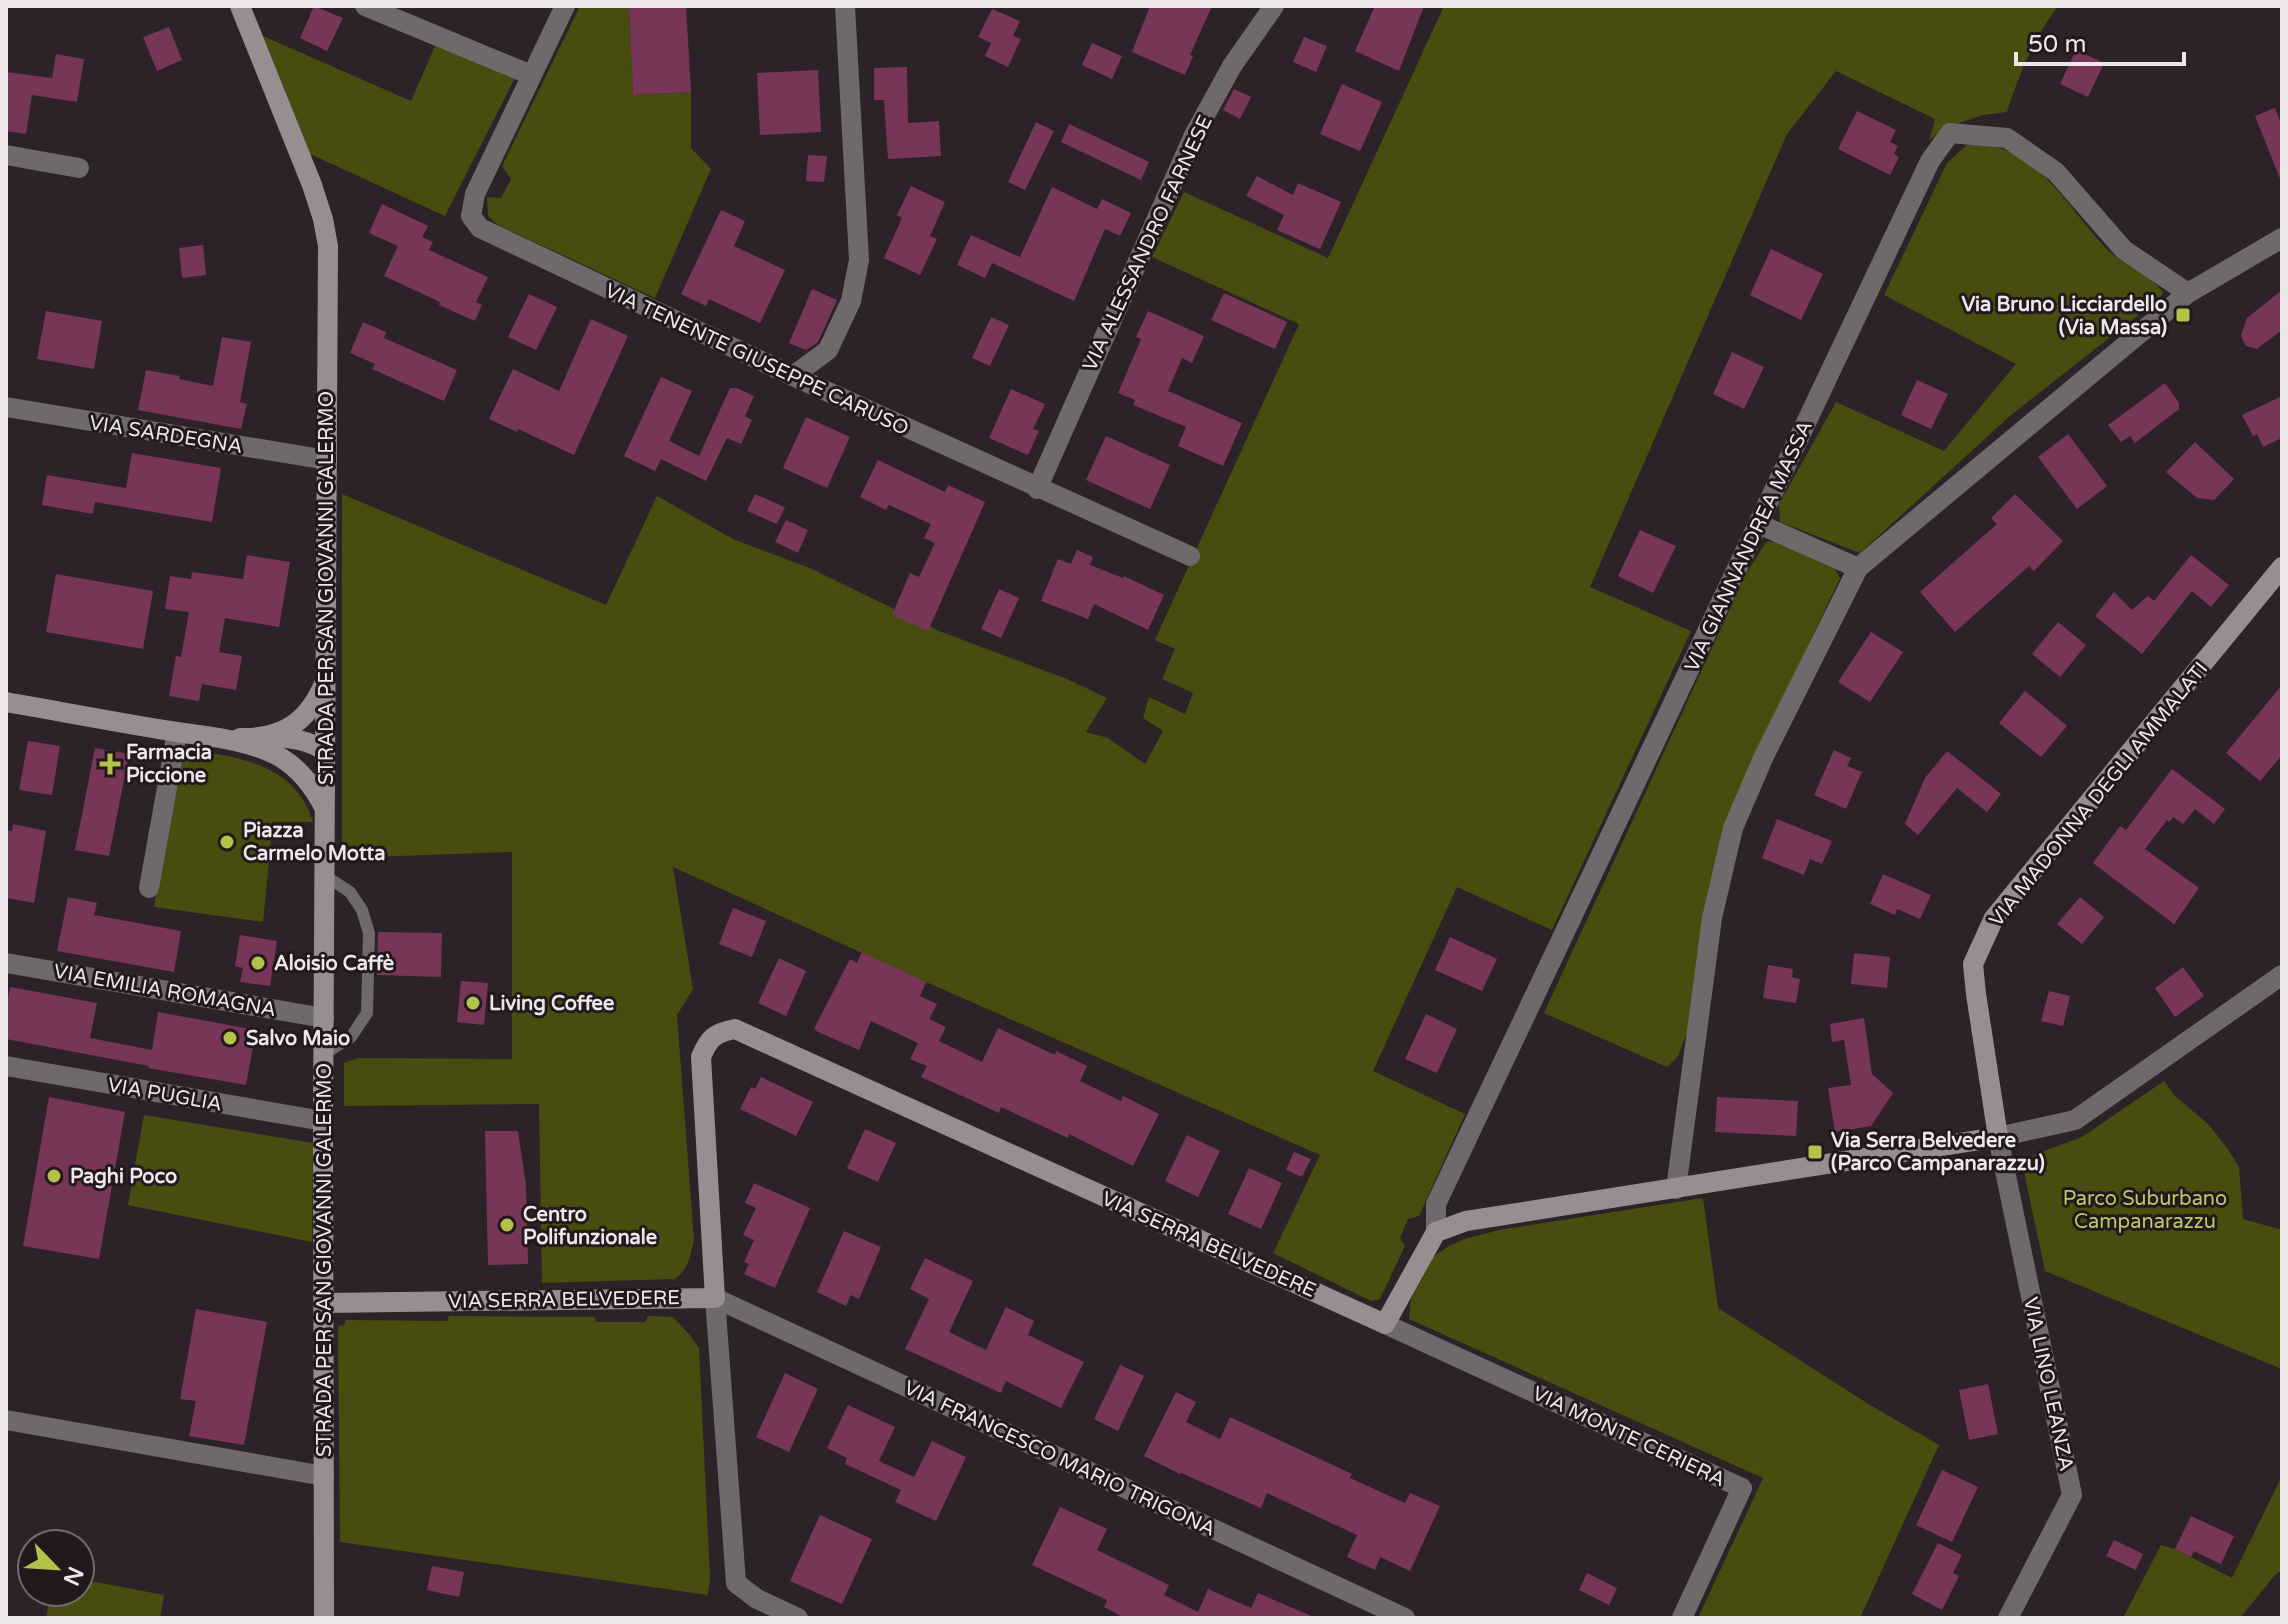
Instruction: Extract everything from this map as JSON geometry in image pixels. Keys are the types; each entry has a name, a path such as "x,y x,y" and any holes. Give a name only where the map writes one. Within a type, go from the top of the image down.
{"street":[{"name":"STRADA PER SAN GIOVANNI GALERMO","path":"240,6 312,185 328,246 323,1121 324,1618"},
{"path":"365,6 531,75"},
{"name":"VIA TENENTE GIUSEPPE CARUSO","path":"565,6 475,194 471,216 480,228 1037,489 1190,556"},
{"path":"793,376 828,350 851,301 859,260 845,6"},
{"name":"VIA ALESSANDRO FARNESE","path":"1037,489 1194,135 1232,66 1274,6"},
{"name":"VIA GIANNANDREA MASSA","path":"1436,1232 1436,1204 1930,161 1950,133 2007,138 2056,172 2124,250 2188,293"},
{"path":"6,155 79,168"},
{"path":"1676,1189 1712,918 1733,828 1764,756 1858,568 2188,293 2282,238"},
{"name":"VIA SARDEGNA","path":"6,407 327,460"},
{"path":"1759,524 1858,568"},
{"name":"VIA MADONNA DEGLI AMMALATI","path":"1998,1137 1973,964 1994,918 2282,567"},
{"path":"271,736 296,724 317,701 325,682"},
{"path":"6,702 216,737 299,739 325,751"},
{"path":"149,888 177,732"},
{"path":"216,737 263,749 279,757 314,787 325,809"},
{"path":"279,757 308,758 325,751"},
{"name":"VIA EMILIA ROMAGNA","path":"6,963 324,1018"},
{"path":"1385,1324 1436,1232 1466,1221 1998,1137 2075,1120 2282,975"},
{"name":"VIA SERRA BELVEDERE","path":"324,1303 715,1298 701,1057 708,1042 720,1031 735,1029 1385,1324"},
{"name":"VIA PUGLIA","path":"6,1066 323,1121"},
{"name":"VIA LINO LEANZA","path":"1998,1137 2072,1495 2008,1618"},
{"path":"715,1298 736,1583 757,1599 798,1618"},
{"name":"VIA FRANCESCO MARIO TRIGONA","path":"715,1298 1405,1618"},
{"name":"VIA MONTE CERIERA","path":"1385,1324 1742,1488 1682,1618"},
{"path":"6,1420 324,1476"}],"lane":[{"path":"324,875 350,892 362,910 369,933 367,1013 351,1037 324,1054"}],"green space":[{"path":"580,6 629,6 633,95 691,92 691,148 711,169 655,298 498,225 488,216 487,197 501,198 511,179 502,166"},
{"path":"1444,6 2058,6 2028,57 2007,112 1983,115 1943,128 1929,141 1935,119 1836,71 1787,134 1590,587 1691,631 1552,930 1457,887 1373,1071 1465,1114 1419,1216 1408,1219 1400,1238 1405,1246 1380,1299 1371,1301 1273,1253 1320,1155 673,867 693,989 677,1015 694,1240 690,1257 686,1267 674,1279 542,1283 539,1104 344,1106 344,1063 358,1058 512,1059 512,852 342,858 342,494 606,605 657,496 733,539 810,568 939,631 1067,679 1107,698 1086,732 1108,738 1145,764 1163,731 1143,718 1149,697 1185,714 1193,693 1162,679 1175,649 1155,640 1299,324 1152,257 1184,192 1328,258"},
{"path":"263,36 411,101 436,44 515,78 445,216 310,154"},
{"path":"1967,145 1991,146 2027,162 2057,190 2110,252 2152,280 2163,293 2011,415 1860,553 1780,522 1779,504 1836,402 1944,451 2016,364 1884,295 1947,163"},
{"path":"1780,541 1835,569 1840,578 1757,754 1688,1030 1678,1056 1667,1067 1544,1013 1746,574 1766,542"},
{"path":"181,749 242,759 260,766 278,774 304,802 313,822 273,822 263,922 154,907"},
{"name":"Parco Suburbano Campanarazzu","path":"2164,1081 2175,1096 2208,1124 2239,1167 2243,1219 2282,1230 2282,1369 2045,1271 2022,1163 2036,1154 2082,1137"},
{"path":"144,1115 313,1143 312,1242 128,1205"},
{"path":"1703,1198 1718,1308 1939,1445 1860,1618 1698,1618 1763,1478 1409,1319 1411,1299 1434,1256 1464,1239 1499,1230"},
{"path":"449,1316 595,1317 596,1322 645,1322 648,1316 673,1317 689,1334 699,1348 710,1577 708,1595 340,1542 338,1326 344,1325 346,1320 447,1321"},
{"path":"2282,1476 2282,1570 2240,1618 2123,1618 2161,1545 2232,1578"},
{"path":"96,1582 164,1595 160,1618 46,1618 48,1608 96,1608"}],"building":[{"path":"314,6 343,18 327,51 300,38"},
{"path":"629,6 686,6 691,92 633,95"},
{"path":"1150,6 1212,6 1190,55 1193,56 1185,75 1132,52"},
{"path":"1375,6 1424,6 1399,71 1355,51"},
{"path":"992,9 1020,21 1013,36 1021,39 1008,67 985,56 991,43 978,37"},
{"path":"169,27 182,60 157,71 143,37"},
{"path":"1304,37 1327,46 1316,72 1293,62"},
{"path":"1092,43 1122,56 1112,79 1082,65"},
{"path":"2076,50 2104,63 2088,97 2060,84"},
{"path":"56,54 84,59 77,102 32,95 26,134 6,131 6,72 52,78"},
{"path":"907,67 908,123 939,121 941,156 888,159 884,100 874,100 874,68"},
{"path":"818,70 821,132 760,135 757,73"},
{"path":"1342,84 1382,102 1360,151 1320,134"},
{"path":"1234,89 1251,97 1240,119 1223,110"},
{"path":"2275,108 2282,126 2281,181 2255,116"},
{"path":"1857,111 1896,130 1890,142 1898,146 1894,154 1899,157 1890,175 1838,149"},
{"path":"1036,122 1054,131 1025,190 1008,182"},
{"path":"1069,124 1149,162 1141,180 1061,142"},
{"path":"808,155 827,156 824,182 806,181"},
{"path":"1257,176 1293,195 1298,183 1341,202 1320,249 1277,230 1284,215 1246,196"},
{"path":"911,186 945,202 930,236 937,239 920,275 884,258 902,218 897,215"},
{"path":"1052,187 1097,209 1102,199 1131,213 1120,236 1105,229 1074,301 992,263 985,278 957,265 971,235 1020,257"},
{"path":"382,204 428,226 422,237 433,242 429,250 488,277 476,302 482,305 475,321 384,276 398,246 369,233"},
{"path":"721,210 745,221 734,246 785,270 760,323 709,299 706,306 681,294"},
{"path":"203,245 206,275 182,278 179,248"},
{"path":"1771,249 1823,274 1801,320 1750,295"},
{"path":"812,289 837,300 818,342 806,350 789,343"},
{"path":"2282,290 2282,330 2257,349 2246,346 2241,336 2247,318"},
{"path":"1224,293 1287,322 1275,349 1211,320"},
{"path":"529,294 557,307 536,350 508,337"},
{"path":"46,311 102,321 94,369 37,359"},
{"path":"1148,311 1204,336 1192,363 1182,358 1168,391 1242,423 1223,466 1178,446 1186,427 1133,405 1135,400 1118,393 1141,339 1136,337"},
{"path":"991,317 1009,325 990,366 972,358"},
{"path":"591,319 628,336 574,455 489,419 513,369 559,391"},
{"path":"363,322 386,332 384,338 457,370 444,401 372,369 375,364 350,353"},
{"path":"222,337 251,342 240,402 247,404 241,429 138,410 146,370 213,386"},
{"path":"1732,352 1764,367 1744,409 1713,394"},
{"path":"661,377 692,391 669,441 699,456 730,388 754,396 745,416 752,420 741,444 727,438 706,481 661,459 655,471 624,456"},
{"path":"1917,380 1948,394 1931,429 1901,415"},
{"path":"2165,383 2179,403 2179,409 2135,443 2130,436 2121,442 2108,425"},
{"path":"1011,389 1045,404 1033,429 1039,431 1028,455 989,438"},
{"path":"2282,396 2282,438 2263,447 2242,415"},
{"path":"806,417 850,437 827,488 783,468"},
{"path":"2068,434 2107,486 2077,509 2038,457"},
{"path":"1106,436 1170,465 1150,509 1086,480"},
{"path":"2195,442 2234,479 2214,500 2197,498 2166,472"},
{"path":"132,453 221,468 212,522 95,502 93,514 42,505 47,475 126,488"},
{"path":"878,460 945,492 948,485 985,502 928,631 892,615 910,573 919,577 935,543 924,538 931,524 889,505 886,510 860,497"},
{"path":"755,494 785,507 777,524 747,511"},
{"path":"2015,494 2063,541 2034,571 2029,566 1955,632 1920,592 1997,524 1991,518"},
{"path":"786,520 808,530 798,553 775,542"},
{"path":"1640,530 1676,546 1653,593 1618,576"},
{"path":"1077,550 1093,557 1090,565 1124,576 1164,595 1148,630 1094,604 1088,619 1041,601 1058,559 1071,564"},
{"path":"247,555 290,562 279,627 225,618 219,652 242,656 236,690 202,684 199,701 169,696 176,656 181,657 189,612 165,609 170,576 191,579 192,572 243,579"},
{"path":"2191,555 2229,585 2211,607 2192,591 2142,654 2095,616 2114,592 2132,610 2148,596 2154,601"},
{"path":"56,574 153,591 143,649 46,632"},
{"path":"999,589 1019,598 1001,638 981,629"},
{"path":"2058,622 2086,645 2060,677 2032,654"},
{"path":"1871,632 1903,652 1870,702 1838,682"},
{"path":"2282,685 2282,755 2260,781 2226,753"},
{"path":"2025,691 2067,726 2041,757 1999,723"},
{"path":"28,741 60,746 52,795 19,790"},
{"path":"95,748 129,754 109,856 75,850"},
{"path":"1834,750 1851,758 1847,766 1862,772 1846,809 1814,795"},
{"path":"1947,751 2001,794 1987,812 1957,788 1918,835 1905,824 1925,778"},
{"path":"2172,769 2225,809 2214,824 2195,809 2183,824 2173,817 2169,822 2167,820 2145,849 2199,888 2174,924 2093,863 2120,826 2126,830"},
{"path":"1777,819 1832,841 1822,864 1810,859 1804,875 1762,858"},
{"path":"13,824 46,831 34,903 6,898 6,830 12,831"},
{"path":"1883,874 1931,895 1920,919 1897,909 1895,915 1870,904"},
{"path":"68,897 97,903 94,915 181,931 174,972 57,951"},
{"path":"2080,897 2104,917 2082,944 2057,924"},
{"path":"733,908 766,921 752,957 719,944"},
{"path":"378,932 442,933 441,977 377,975"},
{"path":"240,935 277,941 270,986 240,982 243,968 235,966"},
{"path":"1450,937 1497,959 1482,991 1435,970"},
{"path":"862,952 926,982 920,996 937,1004 929,1019 946,1027 939,1041 982,1062 998,1028 1055,1055 1056,1051 1087,1066 1080,1081 1121,1101 1123,1096 1159,1114 1133,1166 1069,1134 1068,1138 1001,1107 999,1113 921,1077 927,1066 910,1059 918,1043 871,1021 859,1050 814,1029 850,959 857,963"},
{"path":"1854,953 1890,957 1887,988 1851,984"},
{"path":"779,958 806,971 786,1016 758,1003"},
{"path":"1768,965 1793,969 1792,977 1800,979 1796,1003 1763,998"},
{"path":"2183,967 2204,996 2175,1017 2155,988"},
{"name":"Living Coffee","path":"461,981 488,983 484,1025 457,1022"},
{"path":"10,987 97,1003 90,1038 152,1050 158,1012 256,1030 246,1085 6,1039"},
{"path":"2049,991 2070,996 2063,1026 2041,1021"},
{"path":"1426,1014 1457,1029 1437,1073 1405,1059"},
{"path":"1864,1018 1872,1074 1893,1093 1871,1126 1835,1132 1828,1088 1851,1085 1844,1040 1832,1042 1830,1024"},
{"path":"761,1077 813,1102 796,1136 740,1109 751,1087 755,1089"},
{"path":"49,1097 125,1112 99,1259 23,1246"},
{"path":"1717,1097 1798,1101 1796,1136 1715,1132"},
{"path":"865,1129 896,1143 878,1182 847,1168"},
{"name":"Centro Polifunzionale","path":"485,1131 518,1131 526,1185 528,1264 488,1265"},
{"path":"1187,1135 1220,1151 1198,1197 1165,1181"},
{"path":"1294,1152 1311,1159 1302,1177 1286,1170"},
{"path":"1249,1168 1282,1183 1261,1229 1228,1214"},
{"path":"754,1183 810,1208 775,1288 744,1274 749,1264 744,1262 754,1240 743,1235 756,1208 745,1203"},
{"path":"844,1231 881,1247 859,1299 851,1295 846,1306 817,1292"},
{"path":"925,1258 973,1281 949,1332 986,1350 1006,1307 1034,1321 1028,1335 1084,1362 1061,1408 1006,1381 1001,1393 905,1349 929,1299 910,1289"},
{"path":"196,1309 267,1322 244,1445 189,1436 196,1401 180,1399"},
{"path":"1120,1365 1144,1376 1118,1431 1094,1419"},
{"path":"785,1373 818,1389 789,1452 756,1437"},
{"path":"1988,1384 1998,1434 1969,1440 1959,1390"},
{"path":"1176,1392 1196,1402 1186,1422 1220,1439 1230,1417 1352,1474 1350,1478 1405,1503 1410,1493 1440,1506 1410,1571 1380,1557 1375,1570 1347,1557 1357,1535 1267,1493 1261,1508 1144,1456"},
{"path":"848,1405 895,1427 879,1461 914,1477 932,1441 966,1457 936,1521 895,1502 901,1490 845,1464 847,1458 827,1448"},
{"path":"1942,1470 1978,1487 1952,1542 1916,1525"},
{"path":"1060,1507 1107,1529 1097,1550 1169,1585 1164,1595 1198,1612 1208,1589 1251,1608 1258,1593 1316,1618 1125,1618 1104,1607 1107,1600 1032,1565"},
{"path":"820,1515 872,1539 842,1604 790,1581"},
{"path":"2191,1516 2234,1536 2221,1564 2194,1551 2191,1557 2175,1549"},
{"path":"2114,1540 2143,1554 2136,1570 2106,1556"},
{"path":"1938,1543 1962,1555 1953,1573 1959,1576 1942,1610 1912,1594"},
{"path":"432,1566 464,1572 459,1597 427,1590"},
{"path":"1587,1573 1617,1588 1609,1605 1579,1590"}],"place":[{"name":"Via Bruno Licciardello (Via Massa)","path":"2183,315"},
{"name":"Farmacia Piccione","path":"110,764"},
{"name":"Piazza Carmelo Motta","path":"227,842"},
{"name":"Aloisio Caffè","path":"258,963"},
{"name":"Living Coffee","path":"473,1003"},
{"name":"Salvo Maio","path":"230,1038"},
{"name":"Via Serra Belvedere (Parco Campanarazzu)","path":"1815,1152"},
{"name":"Paghi Poco","path":"54,1176"},
{"name":"Centro Polifunzionale","path":"507,1225"}]}
